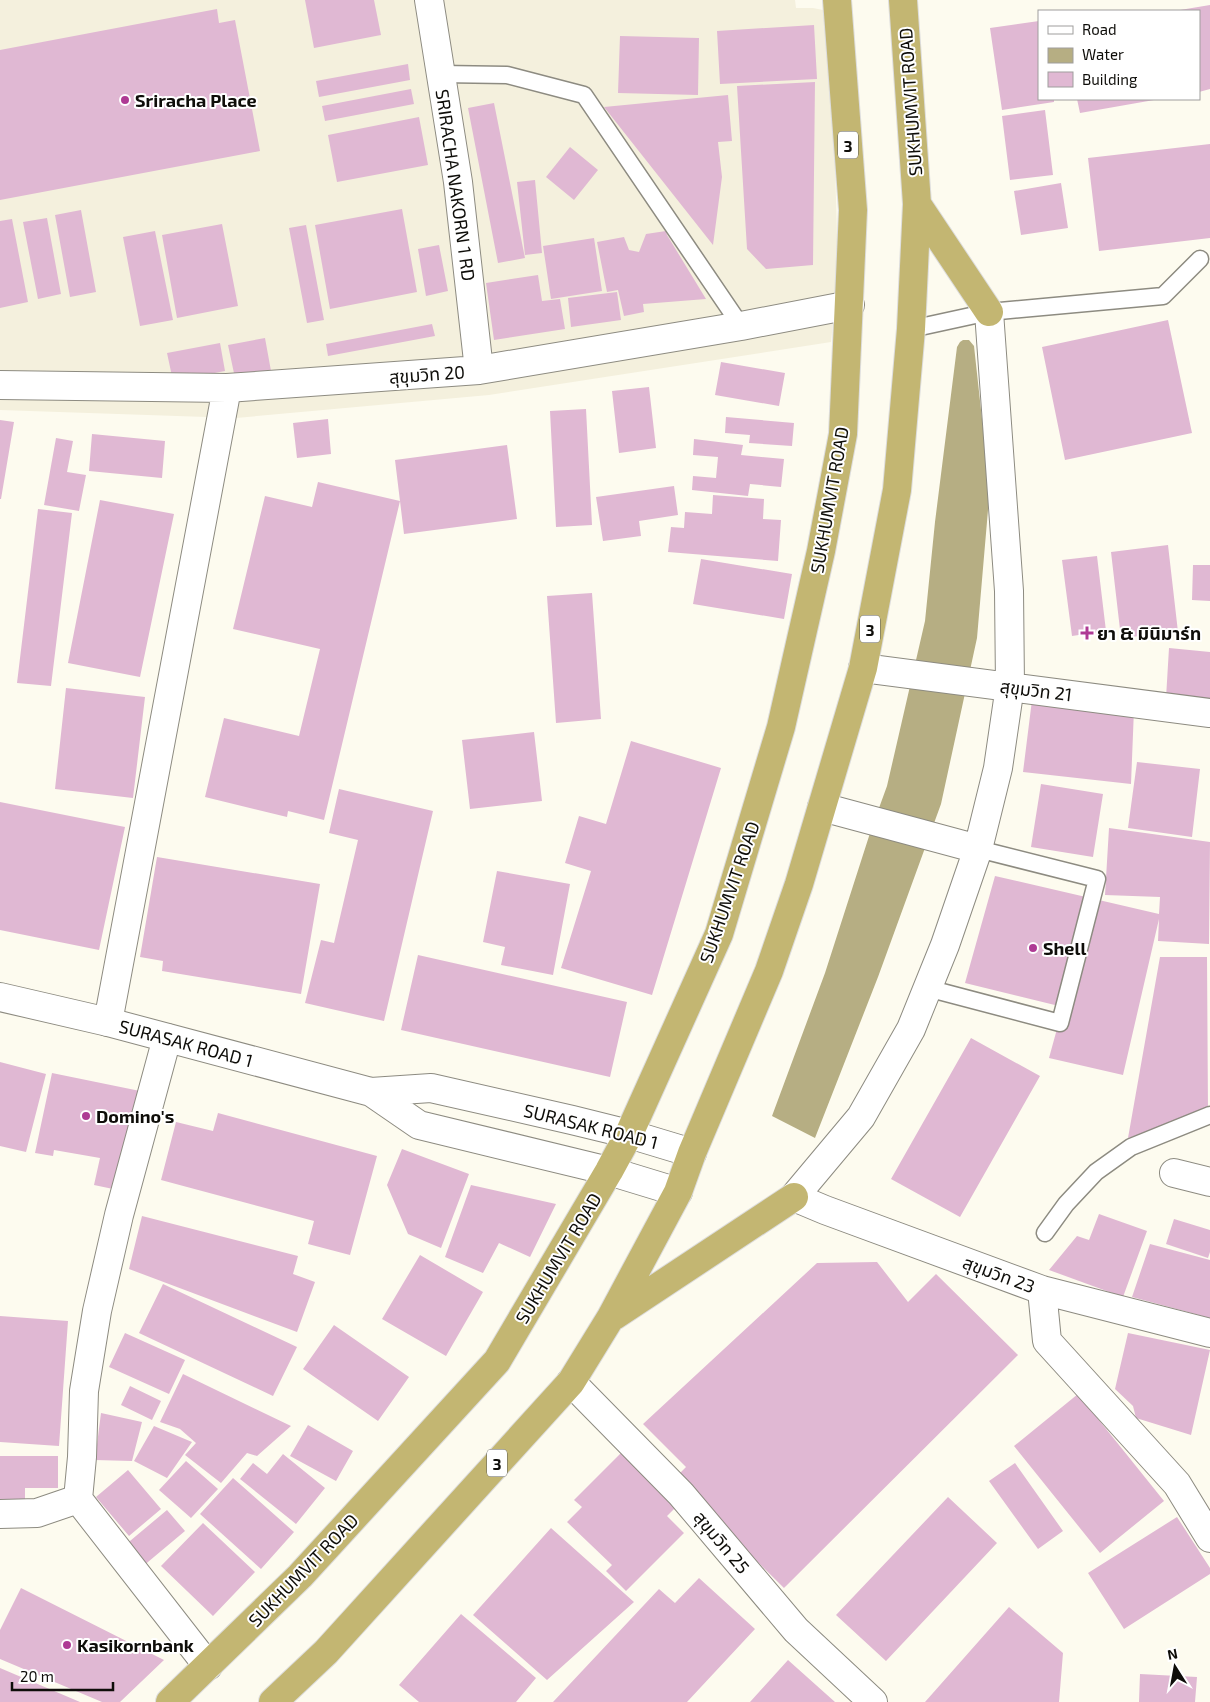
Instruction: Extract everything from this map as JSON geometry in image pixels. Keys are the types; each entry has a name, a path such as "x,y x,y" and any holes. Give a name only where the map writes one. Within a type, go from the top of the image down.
{"highway":[{"name":"SUKHUMVIT ROAD","path":"170,1702 300,1576 497,1361 630,1134 719,934 781,727 821,552 843,434 853,210 837,0"},
{"name":"SUKHUMVIT ROAD","path":"273,1702 326,1652 571,1382 611,1317 678,1192 692,1153 769,971 800,884 863,668 897,490 911,329 917,204 903,0"},
{"path":"917,204 989,312"},
{"path":"611,1317 794,1197"}],"street":[{"name":"SRIRACHA NAKORN 1 RD","path":"429,0 458,182 479,370"},
{"name":"สุขุมวิท 20","path":"0,385 227,388 479,370 741,326 850,305"},
{"path":"794,1197 862,1117 911,1029 945,945 978,849 998,768 1010,686 1009,591 989,312"},
{"path":"108,1022 227,388"},
{"name":"สุขุมวิท 21","path":"863,668 1210,713"},
{"path":"822,807 978,849"},
{"name":"SURASAK ROAD 1","path":"0,997 108,1022 371,1092 432,1088 630,1134 692,1153"},
{"path":"167,1038 119,1215 98,1311 84,1392 82,1457 78,1499 208,1666"},
{"name":"SURASAK ROAD 1","path":"371,1092 419,1126 609,1171 678,1192"},
{"path":"1174,1173 1210,1182"},
{"name":"สุขุมวิท 23","path":"794,1197 834,1214 1042,1290 1210,1333"},
{"path":"1042,1290 1047,1340 1177,1484 1210,1538"},
{"name":"สุขุมวิท 25","path":"571,1382 682,1494 796,1630 873,1702"},
{"path":"1177,1484 1210,1499"},
{"path":"0,1514 37,1513 78,1499"}],"lane":[{"path":"441,74 507,75 584,95 741,326"},
{"path":"911,329 989,312 1163,296 1200,259"},
{"path":"927,988 1060,1023 1097,879 978,849"},
{"path":"1044,1233 1066,1204 1096,1172 1131,1147 1210,1115"}],"shaded area":[{"path":"0,0 795,0 796,8 823,10 831,16 838,273 831,342 489,395 236,418 0,410"}],"water":[{"path":"963,340 969,340 974,346 988,474 988,510 977,638 941,804 878,977 815,1138 772,1116 825,973 887,786 925,621 935,522 957,347"}],"building":[{"path":"305,0 374,0 381,35 314,48"},
{"path":"1210,5 1210,89 1200,92 1200,10 1180,10"},
{"name":"Sriracha Place","path":"217,9 219,23 235,20 260,151 0,200 0,50"},
{"path":"1038,21 1038,100 1054,100 1054,102 1002,110 990,28"},
{"path":"814,25 817,79 720,84 717,31"},
{"path":"620,36 699,38 698,95 618,93"},
{"path":"408,64 410,80 319,97 316,81"},
{"path":"815,82 813,265 766,269 747,249 737,86"},
{"path":"411,89 414,104 325,121 322,106"},
{"path":"728,95 732,141 718,142 722,177 713,245 604,107"},
{"path":"1077,100 1154,100 1080,113"},
{"path":"494,103 525,258 498,263 468,108"},
{"path":"1045,110 1053,175 1010,180 1002,116"},
{"path":"419,117 428,165 337,182 328,135"},
{"path":"1210,144 1210,238 1099,251 1088,158"},
{"path":"570,147 598,170 574,200 546,177"},
{"path":"535,180 542,253 525,255 517,182"},
{"path":"1061,183 1068,228 1021,235 1014,191"},
{"path":"402,209 417,292 330,309 315,225"},
{"path":"81,210 96,292 70,297 55,215"},
{"path":"47,218 61,294 38,299 23,222"},
{"path":"12,219 28,302 0,308 0,221"},
{"path":"222,224 238,306 177,318 162,235"},
{"path":"306,225 324,320 307,323 289,228"},
{"path":"155,231 173,320 140,326 123,237"},
{"path":"666,231 706,299 643,304 644,312 624,316 618,290 607,292 597,242 624,237 629,250 639,252 646,234"},
{"path":"594,238 602,291 551,299 543,246"},
{"path":"439,245 448,291 426,296 418,249"},
{"path":"538,275 542,301 560,299 565,329 494,340 486,283"},
{"path":"617,292 621,320 571,327 568,298"},
{"path":"1168,320 1192,433 1065,460 1042,347"},
{"path":"432,324 435,336 328,356 326,344"},
{"path":"265,338 271,371 235,378 228,345"},
{"path":"220,343 225,371 173,381 167,353"},
{"path":"721,362 785,373 779,406 715,395"},
{"path":"649,387 656,448 619,453 612,391"},
{"path":"586,409 592,525 556,527 550,411"},
{"path":"726,417 794,423 792,446 749,443 750,435 725,433"},
{"path":"328,419 331,454 297,458 293,423"},
{"path":"0,420 14,422 1,499 0,499"},
{"path":"92,434 165,441 162,478 89,471"},
{"path":"56,438 73,441 67,472 86,475 79,511 44,505"},
{"path":"694,439 743,445 741,455 784,459 781,487 750,484 748,496 692,490 693,476 716,478 718,457 693,455"},
{"path":"507,445 517,519 404,534 395,460"},
{"path":"318,482 400,501 324,820 288,811 287,817 205,797 224,718 299,736 320,649 233,629 265,496 312,507"},
{"path":"674,486 678,515 639,521 641,536 603,541 596,497"},
{"path":"713,495 764,499 763,519 781,520 778,561 668,552 671,527 684,528 685,512 712,514"},
{"path":"100,500 174,514 140,677 68,663"},
{"path":"38,509 72,513 51,686 17,683"},
{"path":"1168,545 1178,632 1121,638 1111,552"},
{"path":"1097,556 1106,631 1072,636 1062,560"},
{"path":"701,559 792,574 784,619 693,604"},
{"path":"1193,565 1210,565 1210,601 1192,600"},
{"path":"592,593 601,719 556,723 547,596"},
{"path":"1169,648 1210,652 1210,704 1166,698"},
{"path":"66,688 145,697 133,798 55,789"},
{"path":"1032,700 1134,709 1131,784 1023,772"},
{"path":"534,732 542,801 470,809 462,740"},
{"path":"631,741 721,768 652,995 561,968 591,871 565,863 579,816 606,824"},
{"path":"1137,762 1200,769 1192,837 1128,828"},
{"path":"1041,784 1103,794 1093,857 1031,847"},
{"path":"339,789 433,811 384,1021 305,1003 321,940 334,943 358,840 329,833"},
{"path":"0,802 125,827 99,950 0,930"},
{"path":"1109,828 1210,842 1209,944 1158,941 1159,919 1123,1075 1049,1058 1063,1007 965,983 995,876 1159,914 1160,897 1105,895"},
{"path":"157,857 320,884 301,994 162,971 163,961 140,957"},
{"path":"497,871 570,884 553,975 501,965 505,947 483,942"},
{"path":"418,955 627,1002 610,1077 401,1030"},
{"path":"1160,957 1207,957 1208,1113 1128,1138"},
{"path":"971,1038 1040,1076 960,1217 891,1179"},
{"path":"0,1062 46,1074 26,1152 0,1146"},
{"path":"52,1073 140,1091 113,1189 94,1185 100,1158 54,1150 53,1156 35,1153"},
{"path":"218,1113 377,1156 350,1255 308,1244 314,1221 161,1180 176,1122 213,1131"},
{"path":"402,1149 469,1174 441,1248 408,1234 387,1185"},
{"path":"471,1185 556,1204 530,1257 499,1243 483,1273 445,1257"},
{"path":"1099,1214 1147,1231 1123,1297 1049,1270 1077,1236 1089,1240"},
{"path":"142,1216 298,1256 293,1274 315,1282 297,1332 129,1269"},
{"path":"1174,1219 1210,1230 1210,1252 1208,1258 1166,1244"},
{"path":"1150,1244 1210,1260 1210,1318 1132,1297"},
{"path":"420,1255 483,1292 446,1356 382,1319"},
{"path":"877,1262 908,1302 936,1274 1018,1355 784,1588 674,1479 686,1467 643,1424 817,1263"},
{"path":"163,1284 297,1347 273,1396 139,1333"},
{"path":"0,1316 68,1321 59,1446 0,1442"},
{"path":"334,1325 409,1377 378,1421 303,1369"},
{"path":"125,1333 185,1360 169,1394 109,1367"},
{"path":"1128,1333 1210,1350 1191,1435 1136,1418 1133,1406 1115,1389"},
{"path":"183,1374 291,1426 257,1456 247,1453 221,1483 185,1455 196,1443 180,1429 160,1422"},
{"path":"130,1386 161,1401 152,1420 121,1405"},
{"path":"1078,1394 1164,1501 1100,1553 1014,1446"},
{"path":"101,1413 142,1422 132,1461 95,1460"},
{"path":"308,1425 353,1451 336,1481 290,1456"},
{"path":"154,1426 192,1442 167,1478 134,1461"},
{"path":"624,1450 679,1504 667,1516 684,1533 626,1591 606,1571 612,1565 567,1522 582,1507 574,1500"},
{"path":"283,1454 325,1488 296,1524 240,1479 253,1463 267,1474"},
{"path":"0,1456 58,1456 58,1488 25,1488 25,1508 0,1508"},
{"path":"186,1461 218,1489 191,1518 159,1490"},
{"path":"1015,1463 1063,1531 1038,1549 989,1481"},
{"path":"128,1470 161,1509 129,1536 96,1497"},
{"path":"233,1478 294,1532 261,1569 200,1514"},
{"path":"948,1497 997,1543 886,1661 836,1615"},
{"path":"167,1510 185,1531 142,1567 124,1546"},
{"path":"1177,1517 1210,1568 1210,1574 1124,1629 1088,1573"},
{"path":"203,1523 255,1572 213,1616 161,1566"},
{"path":"551,1528 634,1602 547,1680 473,1615"},
{"path":"699,1578 755,1629 687,1702 553,1702 659,1589 675,1603"},
{"name":"Kasikornbank","path":"21,1588 164,1660 120,1702 102,1702 0,1659 0,1630"},
{"path":"1009,1607 1063,1653 1059,1702 925,1702"},
{"path":"461,1614 536,1678 516,1702 419,1702 399,1685"},
{"path":"788,1660 835,1702 750,1702"},
{"path":"0,1668 80,1702 0,1702"},
{"path":"1140,1674 1197,1677 1195,1702 1139,1702"}],"place":[{"name":"Sriracha Place","path":"125,100"},
{"name":"ยา & มินิมาร์ท","path":"1087,633"},
{"name":"Shell","path":"1033,948"},
{"name":"Domino's","path":"86,1116"},
{"name":"Kasikornbank","path":"67,1645"}]}
